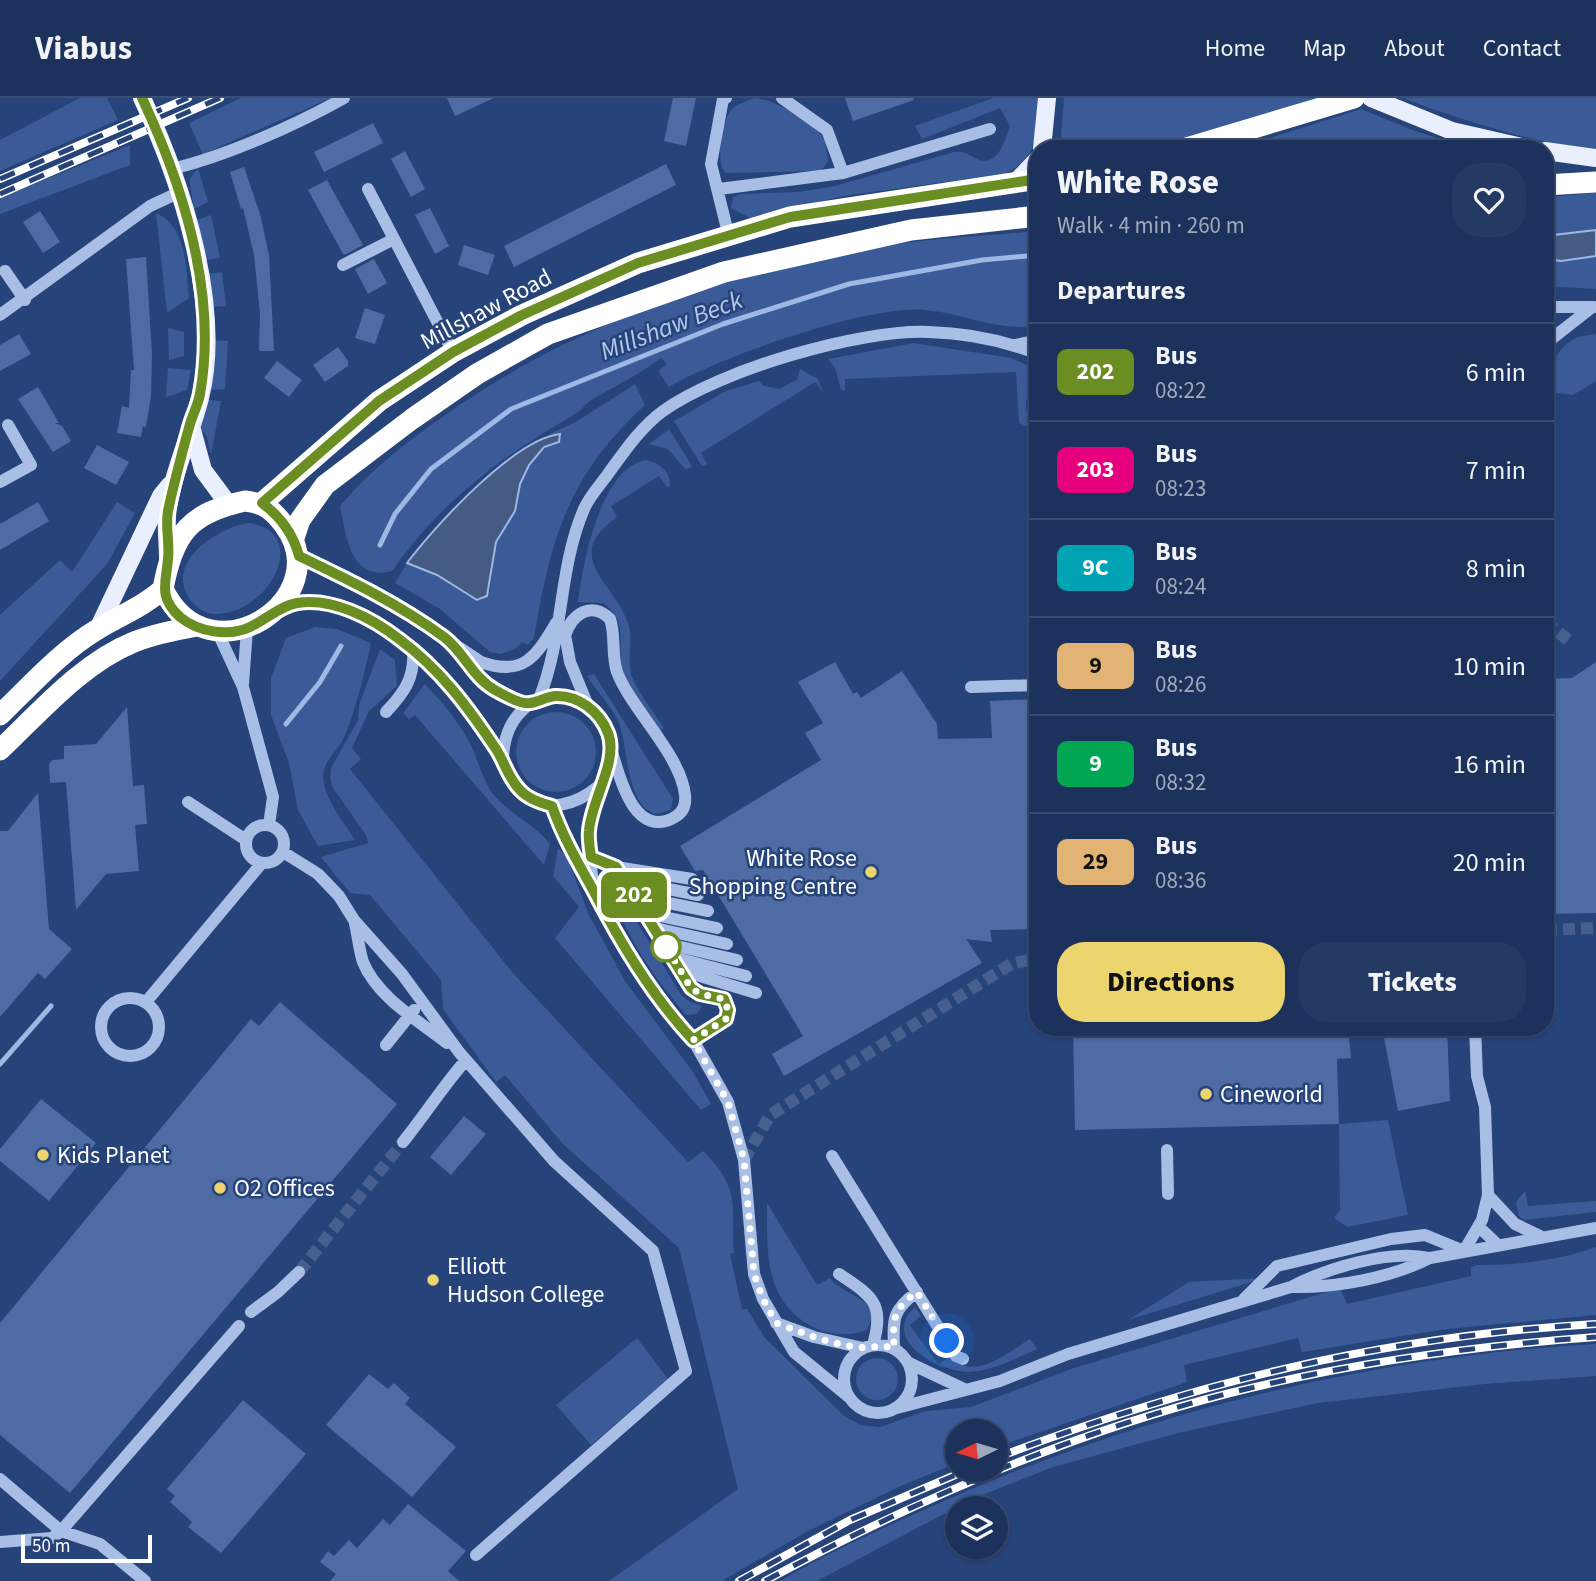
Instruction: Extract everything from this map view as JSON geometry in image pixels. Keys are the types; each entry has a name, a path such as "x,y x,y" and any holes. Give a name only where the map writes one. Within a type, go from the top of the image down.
{"highway":[{"path":"1213,140 1354,98"},
{"name":"Millshaw Road","path":"262,503 371,407 453,352 522,315 638,263 790,217 1029,181"},
{"path":"1554,184 1596,182"},
{"path":"981,188 984,222"},
{"name":"Millshaw Road","path":"297,547 300,520 325,485 411,419 477,374 548,334 724,272 911,230 1029,217"},
{"path":"0,715 61,656 98,629 141,608 163,589 168,559 177,538 209,512 245,502 262,503 275,513 297,547 295,580 285,599 271,615 247,629 218,633 197,626 180,617 163,589"},
{"path":"0,750 103,659 132,642 197,626"}],"main road":[{"path":"142,98 180,192 201,275 205,337 200,397 167,515 168,559"},
{"path":"1043,140 1046,98"},
{"path":"1371,98 1452,131 1491,140"},
{"path":"1554,152 1596,158"},
{"path":"1015,183 1029,168"},
{"path":"191,423 203,470 229,505"},
{"path":"98,629 161,496 176,477"}],"street":[{"path":"172,169 200,162 315,115 344,98"},
{"path":"726,98 723,99 711,164 729,237"},
{"path":"782,98 827,130 843,173"},
{"path":"719,189 843,173 990,129"},
{"path":"368,189 453,352"},
{"path":"0,316 150,206 180,192"},
{"path":"342,262 392,236"},
{"path":"5,271 25,300"},
{"path":"1554,307 1594,307"},
{"path":"1554,337 1594,307"},
{"path":"503,760 503,741 508,726 534,701 549,675 561,615 567,563 584,508 626,449 663,411 718,381 851,338 929,331 1014,345 1029,351"},
{"path":"1014,345 1029,342"},
{"path":"0,482 31,465 8,425"},
{"path":"297,547 481,662 500,669 513,668 531,659 561,615"},
{"path":"271,615 293,603 326,604 383,628 414,650 448,682 503,760 509,776 522,793 536,802 552,806 583,799 599,786"},
{"path":"565,636 569,622 578,612 592,610 604,613 610,619 618,673 660,741 685,793 685,807 678,816 654,822 644,819 624,789 611,752"},
{"path":"561,615 570,662 588,706"},
{"path":"243,687 247,629"},
{"path":"218,633 243,687 273,797 269,825"},
{"path":"447,639 478,678 495,690 534,701 558,696 575,699 588,706 601,719 610,736 611,752 609,769 599,786 589,831 593,891"},
{"path":"386,712 405,692 412,675 414,650"},
{"path":"971,687 1029,685"},
{"path":"188,802 246,840"},
{"path":"552,806 618,938 670,1015 693,1040 728,1102 744,1160 754,1274 763,1299 794,1352 855,1404 872,1413 1000,1381 1068,1354 1292,1287 1319,1272 1410,1254 1430,1258 1596,1228"},
{"path":"269,825 282,836 283,852 274,862 261,864 250,858 246,840 252,830 269,825"},
{"path":"283,852 318,874 339,896 354,920 422,1001 462,1056 554,1161 653,1251 686,1371 476,1555"},
{"path":"591,857 616,867 692,879"},
{"path":"146,1002 261,864"},
{"path":"616,867 691,988 700,994 724,999 728,1010 726,1019 693,1040"},
{"path":"625,880 698,895"},
{"path":"634,896 708,911"},
{"path":"645,913 717,928"},
{"path":"354,920 364,963 376,982 410,1015 462,1056"},
{"path":"655,928 727,944"},
{"path":"664,943 737,960"},
{"path":"672,957 746,976"},
{"path":"680,970 756,993"},
{"path":"124,998 146,1002 157,1016 159,1024 155,1041 143,1053 118,1053 104,1037 102,1021 106,1011 124,998"},
{"path":"386,1045 422,1001"},
{"path":"1464,1251 1479,1227 1488,1195 1486,1107 1477,1076 1475,1036"},
{"path":"403,1142 424,1116 462,1056"},
{"path":"1167,1150 1168,1194"},
{"path":"832,1156 956,1356 963,1359"},
{"path":"1488,1195 1515,1224 1544,1237"},
{"path":"1479,1227 1498,1245"},
{"path":"1241,1302 1277,1266 1333,1252 1416,1234 1443,1240 1464,1251"},
{"path":"251,1312 299,1272"},
{"path":"839,1274 863,1290 876,1304 879,1317 868,1346 849,1361 845,1388 849,1397"},
{"path":"894,1348 894,1321 900,1305 917,1292"},
{"path":"776,1323 831,1342 894,1348 909,1363 964,1390"},
{"path":"0,1542 52,1538 61,1531 239,1326"},
{"path":"897,1408 910,1393 912,1383 909,1363"},
{"path":"0,1479 61,1531 100,1544 145,1581"}],"shaded area":[{"path":"80,98 107,98 118,120 0,171 0,140"},
{"path":"241,98 331,98 203,154 189,123"},
{"path":"754,98 771,102 792,112 819,132 825,141 828,161 821,171 726,173 720,153 726,118 734,107"},
{"path":"993,98 1039,98 1037,133 1035,140 1029,140 1029,153 1016,167 1004,174 843,196 752,219 731,208 733,197 741,194 798,192 835,186 954,152 965,153 983,161 989,160 999,152 1010,126 1000,108 922,139 915,126"},
{"path":"1064,98 1317,98 1181,140 1061,140"},
{"path":"1403,98 1596,98 1596,151 1554,143 1554,140 1538,140 1450,115"},
{"path":"1361,109 1444,140 1263,140"},
{"path":"130,145 130,165 0,214 0,198"},
{"path":"198,168 208,202 194,209 189,180"},
{"path":"1596,193 1596,230 1554,235 1554,196"},
{"path":"156,213 174,228 183,250 187,274 189,298 167,313"},
{"path":"211,215 220,258 204,260 197,220"},
{"path":"1596,230 1596,256 1554,260 1554,235"},
{"path":"1029,232 1029,326 996,325 926,310 901,310 869,315 758,348 723,361 669,387 658,371 667,364 661,358 593,399 473,483 430,524 392,571 378,573 367,570 352,554 340,506 353,491 395,453 441,418 504,377 553,350 654,306 706,288 814,259 869,248"},
{"path":"1596,256 1596,289 1554,287 1554,260"},
{"path":"222,272 226,306 210,307 206,274"},
{"path":"168,328 184,332 184,356 169,360"},
{"path":"1596,334 1596,381 1573,395 1554,392 1554,360 1568,343 1582,336"},
{"path":"212,340 228,341 225,389 207,390"},
{"path":"914,343 1011,358 1029,366 1029,395 1026,405 1029,427 1019,423 1016,372 845,379 845,391 841,390 835,368 828,359"},
{"path":"168,368 191,370 187,390 166,397"},
{"path":"800,369 818,379 823,392 815,382 701,453 707,464 702,466 674,421 726,391 759,381 764,386 779,389 797,380"},
{"path":"635,384 645,405 598,457 567,510 548,569 534,638 528,645 522,642 515,649 501,654 490,652 440,609 395,583 407,563 437,575 467,595 482,600 490,591 496,542 515,510 520,484 529,464 559,434 547,435 576,422"},
{"path":"207,400 221,401 211,455 207,437 198,425"},
{"path":"669,429 692,466 686,470 668,449 649,444"},
{"path":"560,434 559,442 544,447 529,465 520,484 515,511 496,542 487,596 477,600 437,575 407,563 455,508 498,468 520,451"},
{"path":"646,460 663,468 670,486 667,487 659,476 611,506 617,517 601,531 593,545 592,557 603,582 628,623 632,677 664,728 659,731 624,676 616,617 603,603 578,602 584,564 606,498 617,480 630,467"},
{"path":"117,502 135,513 107,564 0,681 0,615 60,560 72,572"},
{"path":"248,523 267,529 277,540 280,555 277,571 267,587 236,610 216,614 203,611 193,603 185,589 183,575 187,562 208,540 235,526"},
{"path":"315,627 337,629 371,643 350,722 342,741 326,765 323,777 329,799 355,840 318,846 298,810 289,763 271,715 271,678 286,638"},
{"path":"380,649 395,660 397,686 369,711 352,748 361,759 350,769 512,972 688,1162 703,1151 715,1164 729,1186 732,1197 734,1253 730,1254 742,1309 747,1309 765,1338 844,1416 861,1425 880,1427 926,1411 971,1407 1074,1368 1340,1288 1347,1304 1471,1276 1471,1267 1477,1265 1538,1261 1596,1247 1596,1315 1447,1329 1302,1352 1298,1338 1184,1365 1187,1382 1008,1443 1008,1419 945,1419 945,1468 808,1531 722,1581 609,1581 738,1489 679,1248 562,1143 505,1075 496,1082 443,1009 441,980 370,895 350,893 321,857 368,843 366,835 333,788 330,779 331,768 358,720 359,705"},
{"path":"594,674 673,799 671,810 656,814 646,809 639,800 633,788 618,721 587,676"},
{"path":"425,684 466,737 493,794 550,844 544,865 415,715 409,719 403,713"},
{"path":"556,712 571,715 584,724 593,737 596,752 593,767 584,780 571,789 556,792 541,789 528,780 519,767 516,752 519,737 528,724 541,715"},
{"path":"558,848 567,857 589,915 625,981 693,1072 711,1104 701,1110 555,938 579,907 553,876"},
{"path":"617,889 681,995 702,1006 697,1014 686,1015 643,957 626,927 612,892"},
{"path":"1388,1120 1408,1215 1347,1227 1334,1218 1340,1210 1339,1124"},
{"path":"1525,1191 1528,1206 1596,1201 1596,1212 1524,1220 1519,1216 1516,1202"},
{"path":"767,1203 817,1285 830,1278 867,1304 871,1319 867,1330 852,1334 823,1331 797,1317 787,1306 773,1279 769,1261"},
{"path":"1264,1278 1128,1320 1189,1282"},
{"path":"915,1307 921,1316 910,1325 938,1364 950,1357 970,1367 980,1366 991,1363 1030,1339 1037,1349 1004,1364 979,1371 958,1371 944,1367 930,1361 909,1342 904,1331 906,1319"},
{"path":"637,1338 668,1379 591,1445 556,1405"},
{"path":"1596,1344 1596,1376 1485,1384 1318,1403 1182,1432 1053,1467 980,1496 956,1496 990,1482 1008,1482 1008,1474 1096,1442 1259,1394 1342,1376 1511,1351"},
{"path":"877,1358 892,1364 898,1379 892,1394 877,1400 862,1394 856,1379 862,1364"},
{"path":"945,1501 945,1513 817,1581 780,1581 877,1531"}],"building":[{"path":"447,98 494,98 455,116"},
{"path":"673,98 696,98 686,146 664,141"},
{"path":"845,98 913,98 914,100 853,121"},
{"path":"373,123 383,143 324,172 314,152"},
{"path":"405,151 425,189 411,197 391,159"},
{"path":"666,164 676,185 514,267 504,246"},
{"path":"244,167 260,214 269,255 274,351 259,351 260,313 254,255 243,208 241,209 230,172"},
{"path":"327,180 363,245 346,254 343,254 308,190"},
{"path":"430,208 449,246 435,254 415,215"},
{"path":"40,211 60,242 43,253 23,222"},
{"path":"464,245 495,255 488,275 458,265"},
{"path":"146,257 152,354 151,396 146,427 143,426 141,437 117,433 122,406 129,408 131,370 134,370 126,259"},
{"path":"374,259 387,283 368,294 355,269"},
{"path":"365,308 385,315 375,344 355,338"},
{"path":"19,334 31,354 0,371 0,345"},
{"path":"338,347 348,361 348,366 325,382 313,365"},
{"path":"277,361 302,380 289,397 264,378"},
{"path":"38,387 59,423 55,423 62,426 71,441 53,452 18,399"},
{"path":"97,445 129,462 116,485 84,468"},
{"path":"38,502 49,521 0,550 0,524"},
{"name":"White Rose Shopping Centre","path":"835,662 853,694 857,692 861,698 902,671 937,724 938,739 992,738 990,701 1029,699 1029,929 990,930 992,942 966,939 982,963 784,1076 772,1054 803,1036 703,870 695,871 680,846 821,760 805,733 823,723 798,682"},
{"path":"1596,662 1596,913 1554,914 1554,679 1572,678"},
{"path":"127,707 133,786 144,785 147,824 135,825 139,871 106,874 76,910 66,782 50,783 49,764 52,760 64,759 64,746 96,744"},
{"path":"38,793 49,929 72,949 45,979 38,973 0,1017 0,831 8,831"},
{"name":"O2 Offices","path":"280,1002 397,1104 70,1493 0,1435 0,1323 251,1019 259,1026"},
{"name":"Cineworld","path":"1073,1036 1349,1036 1351,1058 1337,1059 1339,1124 1075,1130"},
{"path":"1384,1036 1447,1036 1450,1101 1398,1111"},
{"name":"Kids Planet","path":"41,1099 96,1143 49,1201 0,1161 0,1149"},
{"path":"464,1116 486,1134 451,1175 430,1157"},
{"path":"369,1374 388,1389 394,1383 410,1398 405,1404 456,1447 412,1497 326,1425"},
{"path":"243,1400 306,1454 221,1553 188,1527 192,1522 170,1502 175,1496 167,1489"},
{"path":"408,1504 466,1551 448,1571 459,1581 330,1581 336,1574 320,1562 328,1551 334,1556 349,1540 357,1548 383,1519 390,1525"}],"waterway":[{"name":"Millshaw Beck","path":"380,545 395,514 431,469 511,409 723,324 849,284 982,260 1029,256"},
{"name":"Millshaw Beck","path":"286,724 320,682 341,646"},
{"name":"Millshaw Beck","path":"0,1064 51,1006"}],"tunnel":[{"path":"1554,628 1568,640"},
{"path":"1554,930 1596,928"},
{"path":"744,1160 770,1115 1011,964 1029,960"},
{"path":"299,1272 403,1142"}],"railway":[{"path":"0,179 188,98"},
{"path":"0,194 220,98"},
{"path":"1008,1454 1143,1407 1291,1367 1441,1339 1596,1324"},
{"path":"765,1581 877,1524 992,1473 1050,1450 1169,1410 1275,1382 1366,1364 1504,1345 1596,1337"},
{"path":"739,1581 850,1520 945,1479"}],"bus line":[{"name":"202","path":"142,98 164,145 180,192 201,275 205,337 200,397 167,515 168,559 163,589 171,605 180,617 218,633 247,629 293,603 326,604 362,617 398,637 414,650 448,682 469,709 522,793 536,802 552,806 565,837 618,938 670,1015 693,1040 726,1019 728,1010 724,999 700,994 691,988 616,867 591,857 589,831 599,786 609,769 611,752 610,736 601,719 588,706 575,699 558,696 528,704 495,690 478,678 447,639 359,585 299,556 294,538 275,513 262,503 346,427 379,401 453,352 522,315 638,263 790,217 1029,181"}],"place":[{"name":"White Rose Shopping Centre","path":"871,872"},
{"name":"Cineworld","path":"1206,1094"},
{"name":"Kids Planet","path":"43,1155"},
{"name":"O2 Offices","path":"220,1188"},
{"name":"Elliott Hudson College","path":"433,1280"}],"route":[{"path":"666,947 664,943 691,988 700,994 724,999 728,1010 726,1019 693,1040 728,1102 744,1160 754,1274 776,1323 841,1345 863,1348 884,1345 894,1348 894,1321 900,1305 917,1292 947,1341"}]}
